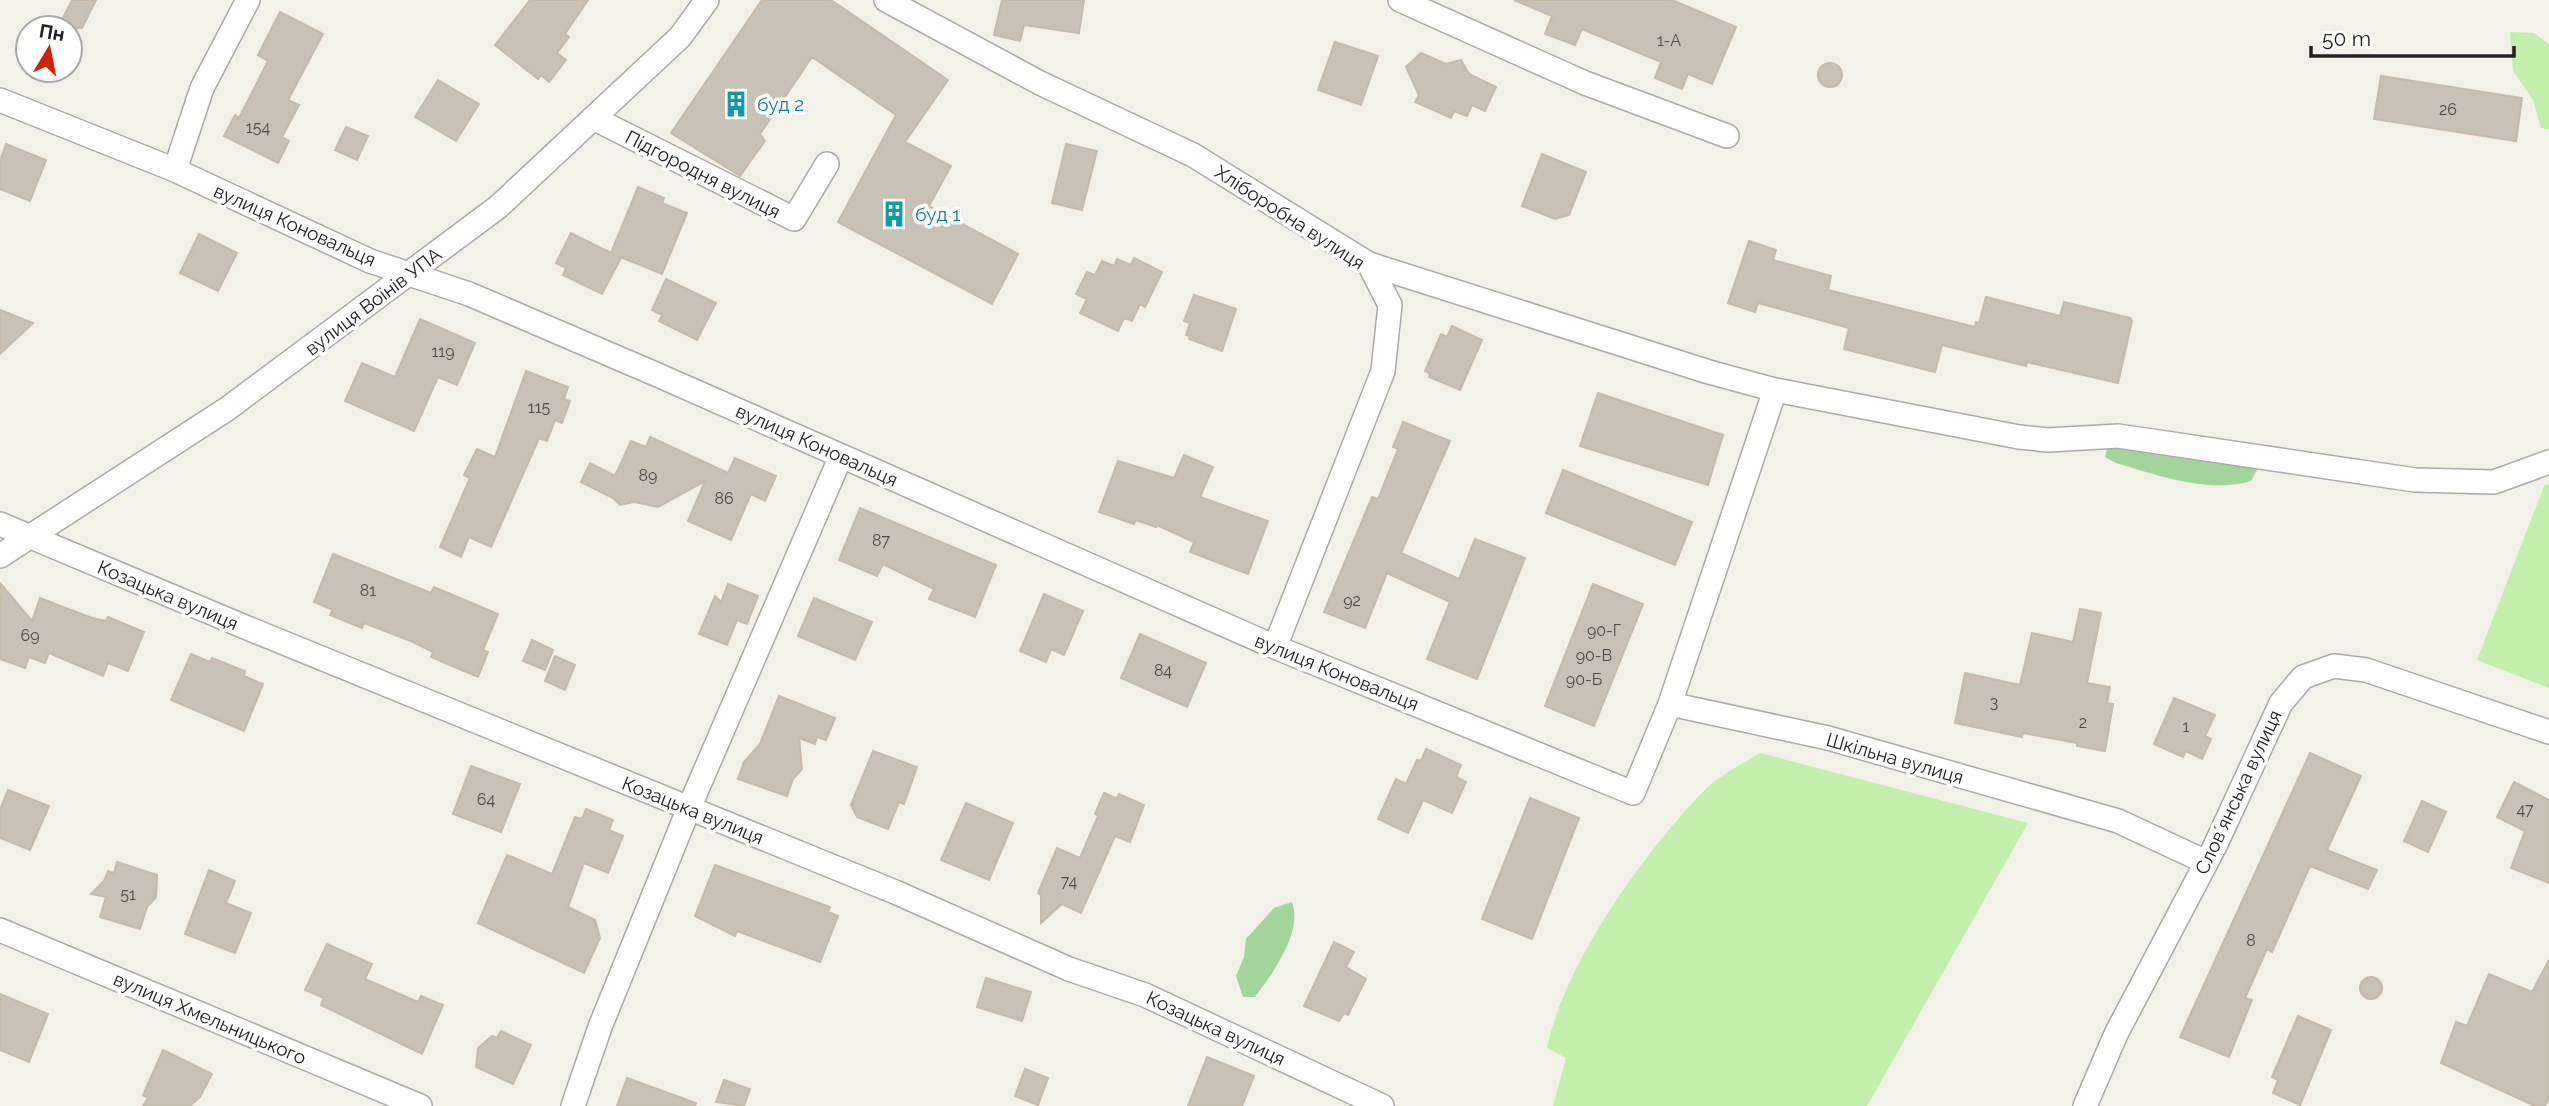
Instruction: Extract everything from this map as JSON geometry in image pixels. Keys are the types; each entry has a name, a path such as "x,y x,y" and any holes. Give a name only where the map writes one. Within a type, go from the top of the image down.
{"street":[{"path":"175,170 202,88 248,0"},
{"name":"вулиця Воїнів УПА","path":"0,556 35,536 227,409 498,207 680,37 707,0"},
{"name":"Хліборобна вулиця","path":"886,0 1040,83 1193,155 1369,264 1390,305 1383,371 1275,647"},
{"path":"1400,0 1586,83 1727,136"},
{"name":"вулиця Коновальця","path":"0,100 175,170 370,261 411,273 660,376 1275,647 1633,793 1670,704"},
{"name":"Підгородня вулиця","path":"593,118 794,219 827,164"},
{"path":"1369,264 1709,372 1775,390 2019,437 2048,440 2118,436 2415,480 2494,482 2549,462"},
{"path":"1670,704 1775,390"},
{"path":"573,1106 600,1027 689,808 841,456"},
{"name":"Козацька вулиця","path":"0,524 35,536 245,627 895,892 1069,969 1145,995 1382,1106"},
{"name":"Словʼянська вулиця","path":"2085,1106 2116,1034 2206,862 2281,703 2303,677 2334,666 2366,670 2549,732"},
{"name":"Шкільна вулиця","path":"1670,704 1828,738 2118,821 2206,862"},
{"name":"вулиця Хмельницького","path":"0,930 420,1106"}],"green space":[{"path":"2510,32 2534,33 2549,44 2549,129 2541,128 2533,100 2513,71"},
{"path":"2109,441 2259,466 2251,481 2218,485 2183,481 2116,463 2105,457"},
{"path":"2549,484 2549,688 2477,660 2544,486"},
{"path":"1760,753 2028,823 1867,1106 1553,1106 1566,1058 1547,1048 1556,1015 1589,945 1634,875 1683,814 1712,784"},
{"path":"1292,902 1293,926 1284,952 1255,997 1243,997 1236,976 1244,957 1246,939 1274,908"}],"building":[{"path":"72,0 96,0 84,24 84,14 65,14"},
{"path":"530,0 588,0 565,34 569,37 557,53 566,60 549,82 541,75 538,79 495,45"},
{"name":"буд 2","path":"762,0 831,0 948,80 905,142 951,166 929,206 1018,254 992,304 838,222 896,115 812,57 760,134 765,141 740,176 671,133"},
{"path":"1002,0 1084,0 1079,33 1024,25 1020,41 994,35"},
{"path":"1514,0 1672,0 1736,27 1712,84 1688,74 1682,89 1655,78 1661,62 1582,29 1575,45 1545,34 1552,16"},
{"path":"280,12 323,34 288,100 299,105 282,137 289,141 278,163 224,136 235,115 239,118 268,61 258,55"},
{"path":"1335,42 1378,56 1361,105 1318,90"},
{"path":"1421,53 1446,64 1461,60 1469,74 1496,87 1485,111 1472,105 1467,116 1454,111 1451,118 1415,102 1419,95 1406,67"},
{"path":"1830,63 1838,67 1842,75 1838,83 1830,87 1822,83 1818,75 1822,67"},
{"path":"2381,76 2522,98 2516,141 2374,119"},
{"path":"438,80 479,104 456,141 415,117"},
{"path":"346,127 368,136 357,160 335,150"},
{"path":"6,144 46,160 30,201 0,189 0,161"},
{"path":"1066,144 1097,151 1082,210 1052,203"},
{"path":"1542,154 1586,172 1569,215 1555,219 1522,206"},
{"path":"638,187 664,198 662,203 687,213 662,274 618,256 621,258 602,294 563,275 566,268 556,263 571,233 611,253"},
{"path":"199,234 237,253 218,291 180,273"},
{"path":"1749,241 1776,250 1773,260 1831,276 1828,290 1975,327 1976,322 1979,323 1986,297 2060,316 2064,302 2130,318 2132,321 2118,383 2027,362 2026,366 1942,345 1935,372 1844,349 1849,328 1758,303 1755,312 1728,303"},
{"path":"1134,258 1162,272 1145,307 1140,304 1132,321 1124,318 1118,331 1080,313 1087,299 1076,294 1087,272 1095,275 1102,261 1114,266 1117,259 1131,265"},
{"path":"666,279 716,303 697,340 659,321 662,315 652,310"},
{"path":"1194,295 1236,309 1222,351 1189,339 1190,336 1186,335 1190,323 1184,321"},
{"path":"0,310 33,323 0,354"},
{"path":"420,319 475,343 457,385 438,377 414,431 345,401 362,363 395,377"},
{"path":"1452,326 1482,340 1460,390 1429,377 1430,374 1425,371 1441,334 1447,337"},
{"path":"526,371 568,387 564,399 570,401 562,423 555,420 547,441 539,438 491,547 469,537 461,557 440,547 470,478 464,475 477,449 495,457"},
{"path":"1598,393 1723,435 1708,485 1580,446"},
{"path":"1403,422 1450,441 1401,553 1459,579 1475,539 1525,558 1477,679 1427,659 1450,602 1387,573 1365,628 1324,612 1372,497 1378,499 1398,449 1393,447"},
{"path":"650,437 728,473 735,458 776,476 765,501 751,494 731,540 688,521 705,481 658,507 634,502 620,505 613,498 581,482 590,463 615,476 631,441 646,447"},
{"path":"1184,455 1213,467 1200,497 1268,521 1248,574 1190,552 1194,542 1157,525 1156,527 1136,520 1134,524 1099,512 1118,461 1174,478"},
{"path":"1563,470 1692,522 1675,565 1546,513"},
{"path":"860,508 996,565 975,617 929,599 934,589 883,564 877,576 839,560"},
{"path":"333,554 431,593 434,587 498,614 483,650 488,652 478,677 431,657 433,652 411,641 364,623 362,628 330,615 333,610 314,602"},
{"path":"0,583 32,621 40,598 92,618 106,621 108,617 144,632 128,671 108,663 103,676 49,653 45,663 29,657 25,668 0,659"},
{"path":"728,584 758,596 747,624 737,620 727,645 699,634 715,596 721,602"},
{"path":"1593,584 1643,604 1594,726 1545,706"},
{"path":"1044,594 1083,611 1064,655 1051,649 1046,662 1020,651"},
{"path":"814,598 872,622 855,660 798,636"},
{"path":"2080,609 2101,613 2087,683 2110,687 2107,703 2113,704 2105,751 2077,746 2077,743 2023,733 2022,737 1955,723 1965,673 2020,685 2032,633 2073,642"},
{"path":"1140,634 1206,663 1187,707 1121,678"},
{"path":"532,640 553,650 545,670 523,661"},
{"path":"191,654 210,662 212,658 245,671 244,676 263,684 244,731 171,700"},
{"path":"555,656 575,665 565,690 545,681"},
{"path":"779,696 835,718 826,740 817,737 815,744 799,738 802,769 793,779 787,796 738,779 744,762 760,744"},
{"path":"2174,698 2215,715 2205,736 2211,739 2202,759 2186,751 2183,757 2154,744"},
{"path":"1426,749 1461,765 1456,777 1466,782 1452,813 1423,800 1408,833 1378,819 1396,779 1406,784 1417,760 1421,761"},
{"path":"873,751 917,767 904,804 899,802 888,829 857,817 851,805"},
{"path":"2310,753 2361,776 2327,850 2377,870 2368,889 2310,866 2272,952 2267,949 2245,998 2252,1000 2229,1057 2180,1037"},
{"path":"471,766 520,784 501,832 453,814"},
{"path":"2514,782 2549,800 2549,883 2511,868 2525,831 2497,817"},
{"path":"8,790 49,806 30,850 0,838 0,810"},
{"path":"1104,793 1117,799 1119,794 1144,805 1130,842 1115,836 1081,913 1062,904 1041,923 1041,895 1038,893 1057,848 1080,858 1098,816 1095,814"},
{"path":"1530,798 1579,818 1532,939 1482,919"},
{"path":"2422,801 2446,812 2428,852 2404,841"},
{"path":"966,803 1013,823 989,880 941,860"},
{"path":"586,809 613,820 609,830 623,836 608,873 584,863 568,907 595,920 600,938 584,973 478,923 507,855 552,874 575,817 582,819"},
{"path":"117,862 157,875 156,897 147,907 140,929 100,917 106,897 91,894 104,881 108,871 114,873"},
{"path":"715,865 830,907 828,912 838,916 820,962 737,931 735,936 695,916"},
{"path":"209,870 235,881 226,903 251,913 235,953 185,934"},
{"path":"1334,942 1354,952 1346,967 1366,979 1348,1015 1344,1013 1339,1021 1304,1006"},
{"path":"327,944 372,964 365,979 418,1002 421,996 443,1005 422,1054 321,1005 324,998 305,990"},
{"path":"2549,960 2549,1098 2545,1106 2535,1106 2441,1063 2456,1022 2467,1026 2489,974 2532,992"},
{"path":"2367,977 2375,977 2382,984 2382,992 2375,999 2367,999 2360,992 2360,984"},
{"path":"986,978 1031,992 1022,1021 977,1007"},
{"path":"0,994 48,1014 29,1062 0,1050"},
{"path":"2298,1016 2331,1030 2300,1105 2273,1093 2278,1080 2272,1077"},
{"path":"501,1031 531,1045 513,1084 476,1067 478,1048 492,1036 497,1038"},
{"path":"163,1050 212,1074 200,1097 190,1106 143,1106 148,1098 143,1095"},
{"path":"1207,1057 1254,1076 1242,1106 1188,1106"},
{"path":"1025,1069 1048,1078 1038,1105 1015,1096"},
{"path":"627,1078 696,1103 695,1106 617,1106"},
{"path":"724,1080 750,1089 744,1106 716,1102"}],"place":[{"name":"буд 2","path":"736,104"},
{"name":"буд 1","path":"894,214"}]}
